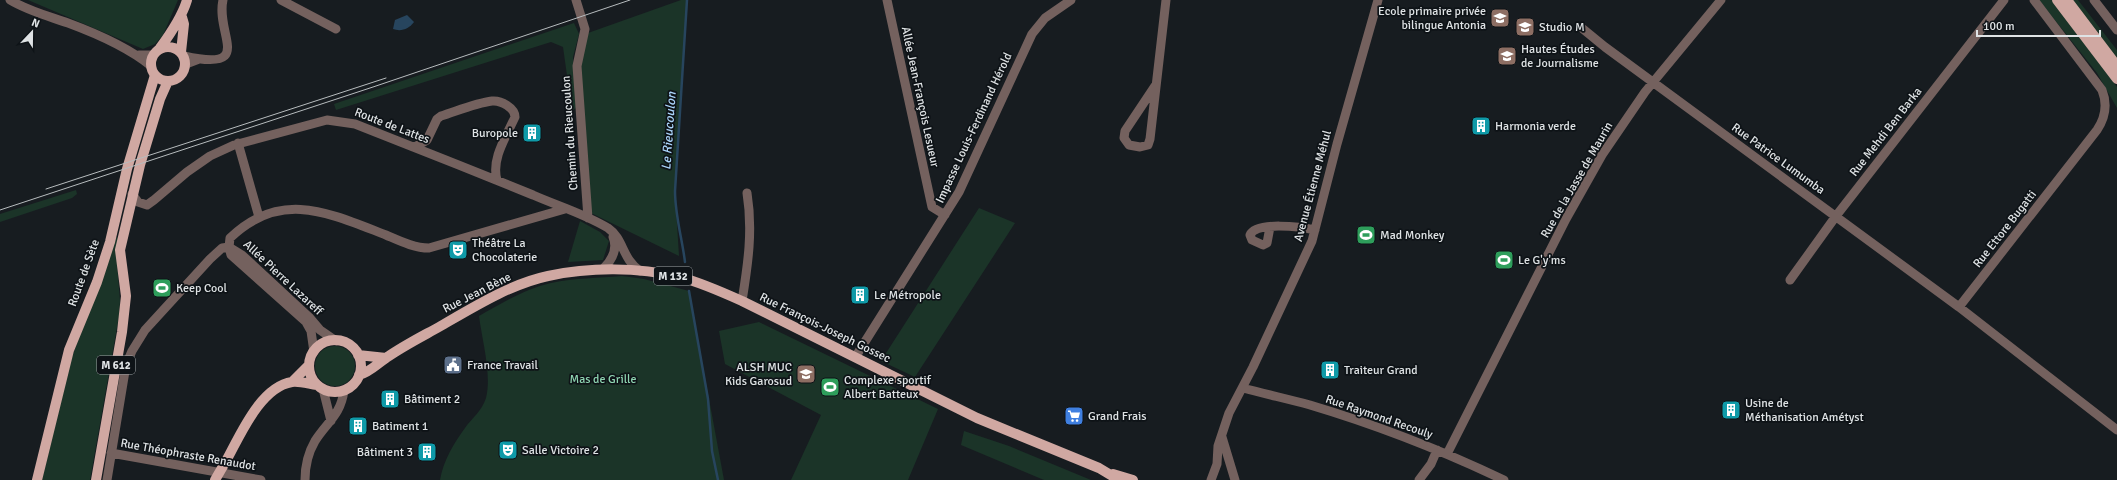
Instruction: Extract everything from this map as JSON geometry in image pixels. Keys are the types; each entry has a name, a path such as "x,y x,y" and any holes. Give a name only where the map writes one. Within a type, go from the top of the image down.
{"main road":[{"path":"182,17 177,20 160,48 152,55 151,66 155,76 168,81 179,77 184,72 184,24 182,17 187,0"},
{"path":"2057,0 2117,79"},
{"path":"2067,0 2117,66"},
{"path":"160,48 171,46 184,57"},
{"name":"Route de Sète","path":"37,480 69,350 97,282 110,242 127,169 155,76"},
{"name":"M 612","path":"96,480 122,332 126,296 120,250 132,194 160,99 168,81"},
{"name":"Rue Jean Bène","path":"359,376 376,367 386,358 507,291 547,276 604,269 640,271 679,277 705,285"},
{"name":"Rue François-Joseph Gossec","path":"705,285 742,301 856,356 977,418 1109,473 1133,480"},
{"path":"215,480 260,402 280,386 292,382 309,365 314,352 320,345 336,341 349,345 358,354 360,367 359,376 353,385 344,390 333,392 320,387 292,382"},
{"path":"358,354 386,358"},
{"path":"309,365 311,376 320,387"},
{"name":"Rue François-Joseph Gossec","path":"1109,473 1119,480"}],"street":[{"path":"10,0 40,14 69,24 139,56 151,66"},
{"path":"184,57 212,60 221,58 227,52 229,45 222,8 223,0"},
{"path":"281,0 336,30"},
{"name":"Chemin du Rieucoulon","path":"576,0 585,29 577,66 588,218"},
{"name":"Allée Jean-François Lesueur","path":"887,0 932,207 945,215"},
{"name":"Impasse Louis-Ferdinand Hérold","path":"856,356 959,192 1032,34 1045,18 1071,0"},
{"path":"1155,86 1125,131 1124,138 1129,145 1140,147 1148,145 1166,0"},
{"name":"Avenue Étienne Méhul","path":"1211,480 1217,464 1218,446 1229,414 1286,300 1315,230 1337,144 1378,0"},
{"name":"Rue de la Jasse de Maurin","path":"1447,454 1566,219 1602,155 1653,82 1721,0"},
{"name":"Rue Mehdi Ben Barka","path":"1790,280 1836,216 2004,0"},
{"name":"Rue Ettore Bugatti","path":"1959,307 2097,130 2104,116 2106,103 2102,90 2034,0"},
{"path":"2094,0 2117,30"},
{"name":"Rue Patrice Lumumba","path":"1583,29 1959,307"},
{"path":"139,56 152,55"},
{"path":"415,147 427,140 437,119 441,116 496,101 512,108 515,112 515,117 496,160 494,170 497,180"},
{"name":"Route de Lattes","path":"132,194 135,199 142,204 151,203 187,172 210,156 238,143 303,125 327,120 338,120 355,124 415,147 588,218 608,228 616,235 626,256 640,271"},
{"path":"238,143 259,217"},
{"path":"742,301 751,234 746,193"},
{"name":"Rue Théophraste Renaudot","path":"106,480 126,365 138,339 210,259 222,248 229,247 230,238 246,224 259,217 288,209 317,210 334,215 412,246 429,248 564,209"},
{"path":"1270,227 1305,227 1315,230"},
{"path":"604,269 612,258 615,243 608,228"},
{"name":"Allée Pierre Lazareff","path":"229,247 231,255 320,330 336,341"},
{"path":"1959,307 2117,430"},
{"name":"Allée Pierre Lazareff","path":"295,309 309,327 313,338 314,352"},
{"path":"320,387 331,421"},
{"name":"Rue Raymond Recouly","path":"1243,388 1342,415 1447,454 1504,480"},
{"path":"305,480 311,449 337,414 343,400 344,390"},
{"path":"1222,437 1235,480"},
{"path":"1419,480 1431,464 1437,450"},
{"name":"Rue Théophraste Renaudot","path":"110,453 261,480"}],"green space":[{"path":"28,0 178,0 163,35 155,44 143,49"},
{"path":"681,0 687,0 675,191 679,256 591,213 580,66 588,33"},
{"path":"2039,0 2052,0 2117,87 2117,108 2097,73"},
{"path":"2072,0 2078,0 2117,50 2117,60"},
{"path":"574,23 579,34 573,57 577,107 572,111 563,47 551,42 336,110 334,104"},
{"path":"76,190 77,194 72,198 0,222 0,214"},
{"path":"979,208 1015,223 915,377 881,361"},
{"path":"580,221 600,232 609,241 603,260 568,262"},
{"path":"115,237 118,238 117,263 120,301 119,316 90,480 42,480 71,360"},
{"name":"Mas de Grille","path":"622,276 644,279 689,291 724,480 440,480 446,459 453,446 479,411 486,398 488,379 479,316 514,297 551,283 586,278"},
{"name":"Complexe sportif Albert Batteux","path":"759,322 938,409 908,480 791,480 821,415 725,364 719,331"},
{"path":"335,346 349,352 355,366 349,380 335,386 321,380 315,366 321,352"},
{"path":"964,431 1009,446 1091,480 1044,480 961,445"}],"water":[{"path":"407,15 414,22 412,24 402,30 393,29 395,20"}],"waterway":[{"name":"Le Rieucoulon","path":"685,262 677,218 675,191 687,0"},
{"name":"Le Rieucoulon","path":"689,291 708,399 712,451 718,480"}],"tram line":[{"path":"0,210 373,87 630,0"},
{"path":"46,189 386,78"}],"place":[{"name":"Ecole primaire privée bilingue Antonia","path":"1500,18"},
{"name":"Studio M","path":"1525,27"},
{"name":"Hautes Études de Journalisme","path":"1507,56"},
{"name":"Harmonia verde","path":"1481,126"},
{"name":"Buropole","path":"532,133"},
{"name":"Mad Monkey","path":"1366,235"},
{"name":"Théâtre La Chocolaterie","path":"458,250"},
{"name":"Le G'y'ms","path":"1504,260"},
{"name":"Keep Cool","path":"162,288"},
{"name":"Le Métropole","path":"860,295"},
{"name":"France Travail","path":"453,365"},
{"name":"Traiteur Grand","path":"1330,370"},
{"name":"ALSH MUC Kids Garosud","path":"806,374"},
{"name":"Complexe sportif Albert Batteux","path":"830,387"},
{"name":"Bâtiment 2","path":"390,399"},
{"name":"Usine de Méthanisation Amétyst","path":"1731,410"},
{"name":"Grand Frais","path":"1074,416"},
{"name":"Batiment 1","path":"358,426"},
{"name":"Salle Victoire 2","path":"508,450"},
{"name":"Bâtiment 3","path":"427,452"}]}
